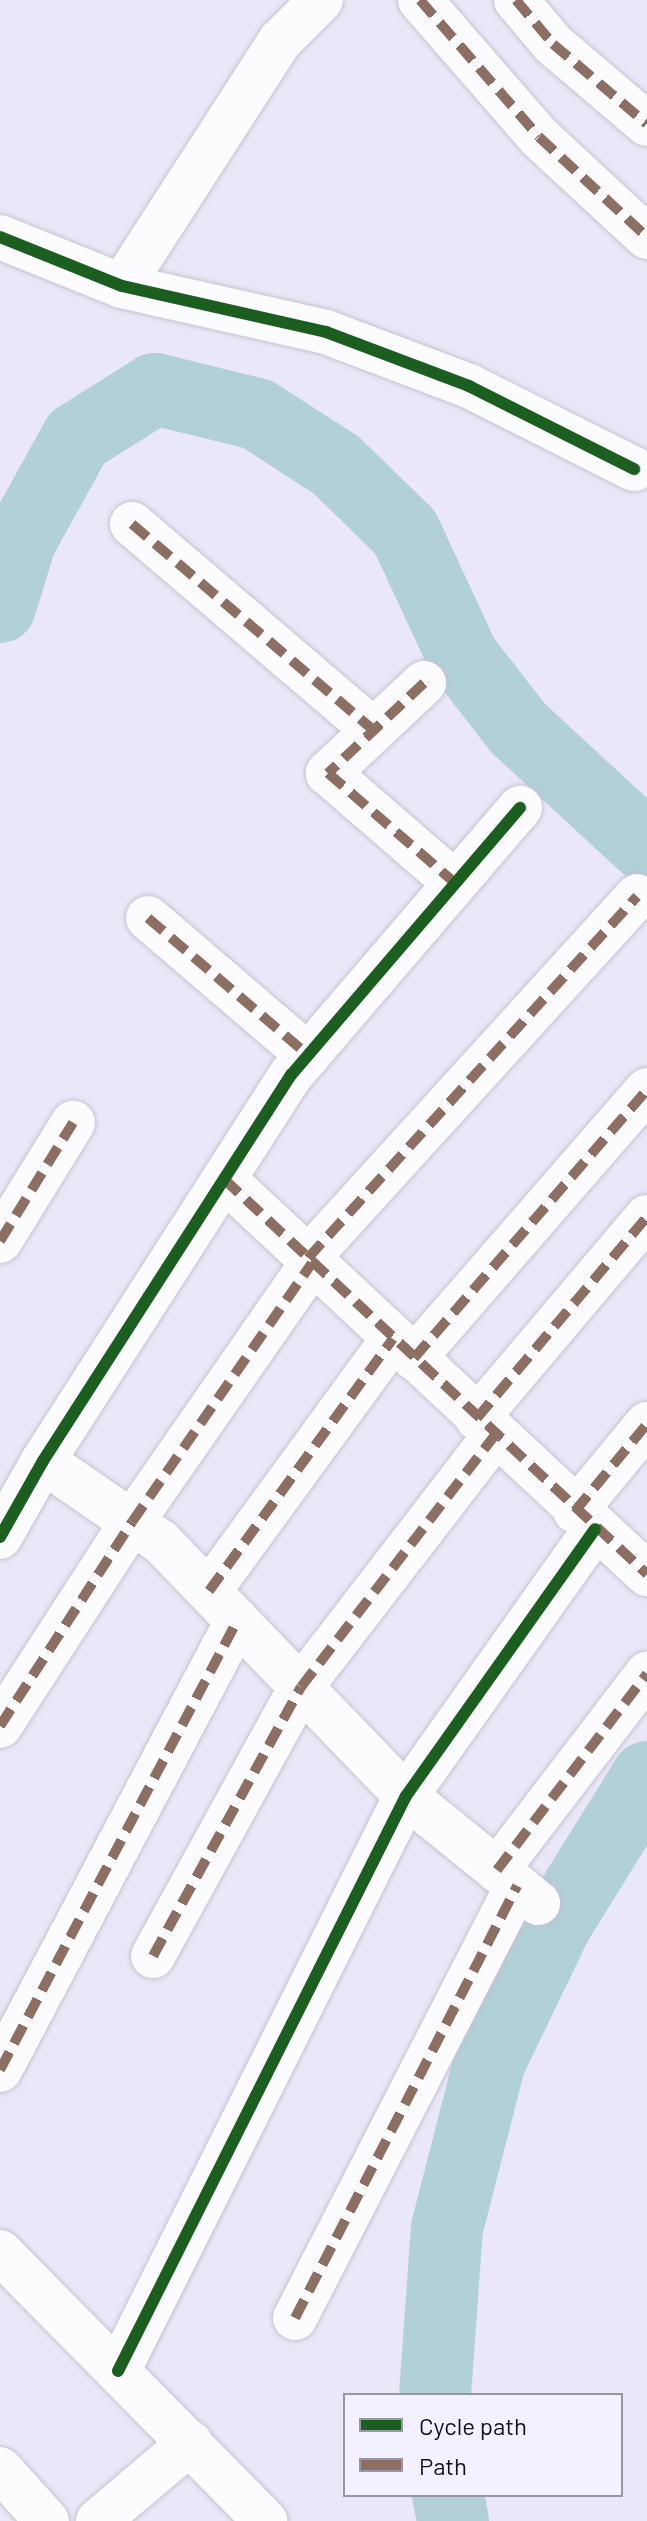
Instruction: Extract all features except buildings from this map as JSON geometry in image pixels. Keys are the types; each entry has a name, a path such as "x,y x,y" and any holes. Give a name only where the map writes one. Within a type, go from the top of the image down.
{"street":[{"path":"122,286 280,41 321,0"},
{"path":"420,0 539,137 647,237"},
{"path":"516,0 553,44 647,124"},
{"path":"0,237 122,286 326,332 469,386 634,469"},
{"path":"132,524 373,730"},
{"path":"424,683 328,773 455,883"},
{"path":"0,1537 43,1461 224,1179 308,1055 520,808"},
{"path":"0,1726 132,1522 310,1260 637,896"},
{"path":"148,918 308,1055"},
{"path":"0,2070 223,1606 403,1348 647,1090"},
{"path":"0,1241 73,1123"},
{"path":"224,1179 585,1520 647,1574"},
{"path":"153,1956 301,1687 486,1427 647,1217"},
{"path":"118,2371 406,1796 647,1424"},
{"path":"43,1461 161,1542 406,1796 517,1886"},
{"path":"295,2318 517,1886 647,1674"},
{"path":"0,2252 265,2521"},
{"path":"98,2521 190,2443"},
{"path":"0,2469 47,2521"}],"waterway":[{"path":"0,607 20,541 77,438 155,389 257,414 336,465 405,532 463,657 518,728 647,847"},
{"path":"435,2393 447,2228 490,2061 556,1924 647,1777"},
{"path":"448,2497 453,2521"}],"marked path":[{"path":"420,0 539,137 647,237"},
{"path":"516,0 553,44 647,124"},
{"path":"132,524 373,730"},
{"path":"424,683 328,773 455,883"},
{"path":"308,1258 637,896"},
{"path":"148,918 308,1055"},
{"path":"414,1358 647,1090"},
{"path":"0,1241 73,1123"},
{"path":"224,1179 647,1574"},
{"path":"477,1418 647,1217"},
{"path":"0,1726 132,1522 312,1263"},
{"path":"209,1591 393,1339"},
{"path":"575,1511 647,1424"},
{"path":"153,1956 301,1687 495,1435"},
{"path":"0,2070 237,1621"},
{"path":"497,1870 647,1674"},
{"path":"295,2318 517,1886"}],"cycle path":[{"path":"0,237 122,286 326,332 469,386 634,469"},
{"path":"0,1537 43,1461 291,1075 520,808"},
{"path":"118,2371 406,1796 595,1529"}]}
